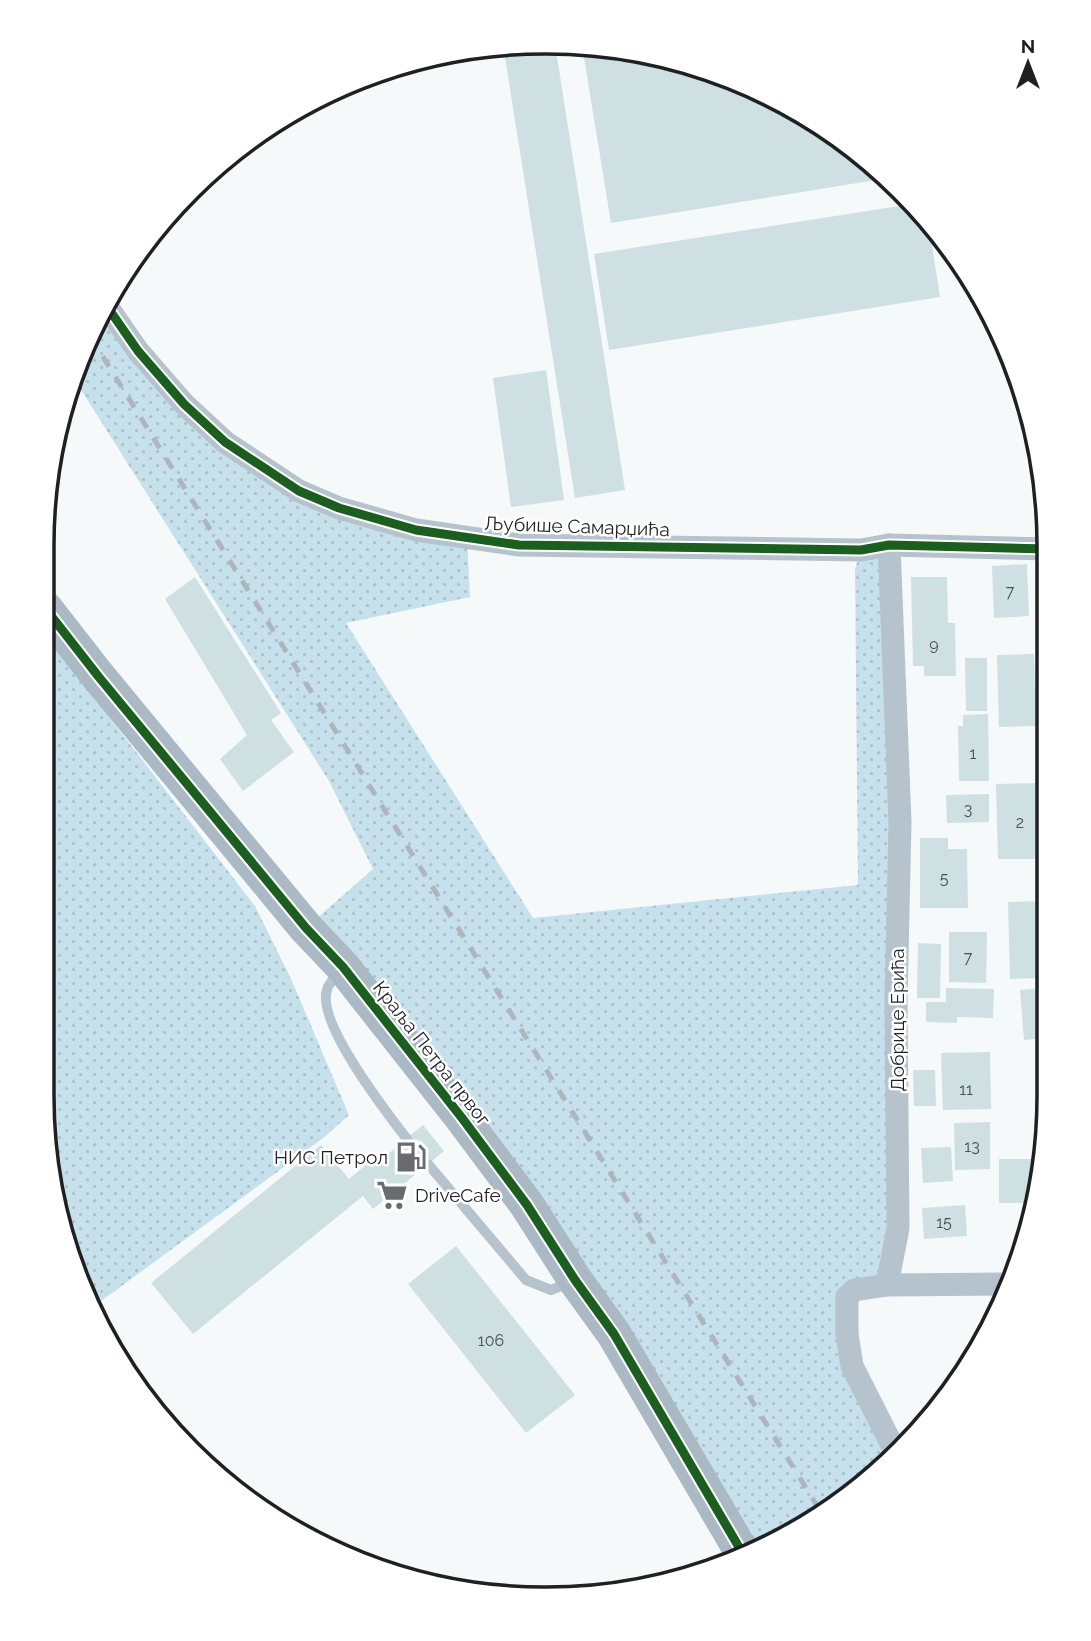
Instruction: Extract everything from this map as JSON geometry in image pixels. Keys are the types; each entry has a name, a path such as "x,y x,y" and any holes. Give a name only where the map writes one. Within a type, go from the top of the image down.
{"main road":[{"name":"Краља Петра првог","path":"54,619 98,677 306,928 343,967 527,1205 575,1280 614,1334 739,1547"}],"street":[{"name":"Љубише Самарџића","path":"113,314 138,351 184,404 225,442 299,491 339,508 416,530 519,545 861,550 889,545 1037,549"},
{"name":"Добрице Ерића","path":"887,1285 898,1228 896,1001 900,822 889,545"},
{"path":"892,1444 852,1366 847,1334 847,1297 854,1290 887,1285 999,1284"}],"lane":[{"path":"343,967 327,989 329,1016 368,1087 407,1139"},
{"path":"428,1164 526,1280 551,1290 575,1280"}],"shaded area":[{"path":"113,314 184,404 299,491 467,538 470,597 346,623 533,918 858,885 855,569 861,550 889,545 900,822 887,1285 854,1290 847,1334 892,1444 845,1485 791,1521 746,1543 614,1334 306,928 373,869 329,781 80,388"},
{"path":"54,646 255,906 292,981 349,1115 322,1139 100,1302 71,1223 58,1160 55,1128"}],"building":[{"path":"557,54 625,490 575,498 505,56"},
{"path":"584,56 673,71 733,92 791,120 845,156 874,180 611,223"},
{"path":"900,206 935,246 932,246 940,297 609,350 594,254"},
{"path":"546,370 564,500 511,507 493,378"},
{"path":"1027,564 1029,616 994,618 992,566"},
{"path":"195,577 281,713 271,720 294,752 243,791 220,759 247,735 165,599"},
{"path":"911,577 947,577 948,623 955,623 956,676 924,676 924,666 913,666"},
{"path":"1034,654 1036,726 999,727 997,655"},
{"path":"965,658 987,658 987,711 966,711"},
{"path":"988,714 989,781 959,781 958,726 963,726 963,715"},
{"path":"1037,783 1037,859 998,859 996,784"},
{"path":"989,794 989,822 947,823 946,795"},
{"path":"920,838 948,838 948,849 967,849 968,908 920,908"},
{"path":"1037,901 1037,978 1010,979 1008,902"},
{"path":"949,932 987,932 986,983 949,982"},
{"path":"918,943 941,944 940,998 917,998"},
{"path":"946,988 994,989 993,1018 957,1017 957,1023 926,1022 926,1002 946,1002"},
{"path":"1037,989 1037,1039 1024,1040 1020,990"},
{"path":"990,1052 991,1109 943,1110 941,1053"},
{"path":"913,1070 935,1070 936,1106 914,1106"},
{"path":"990,1122 990,1169 955,1170 954,1123"},
{"path":"423,1125 444,1151 373,1209 363,1196 193,1334 151,1283 321,1145 349,1179 378,1155 382,1159"},
{"path":"951,1147 953,1181 923,1183 921,1148"},
{"path":"999,1159 1033,1159 1024,1203 999,1203"},
{"path":"965,1205 967,1236 924,1239 922,1208"},
{"path":"456,1246 575,1395 526,1433 408,1284"}],"railway":[{"path":"97,347 817,1505"}],"cycle path":[{"path":"112,314 138,351 184,404 225,442 299,491 339,508 416,530 519,545 861,550 889,545 1037,549"},
{"path":"54,620 306,928 343,967 527,1205 575,1280 614,1334 739,1547"}],"place":[{"name":"НИС Петрол","path":"411,1157"},
{"name":"DriveCafe","path":"392,1195"}]}
